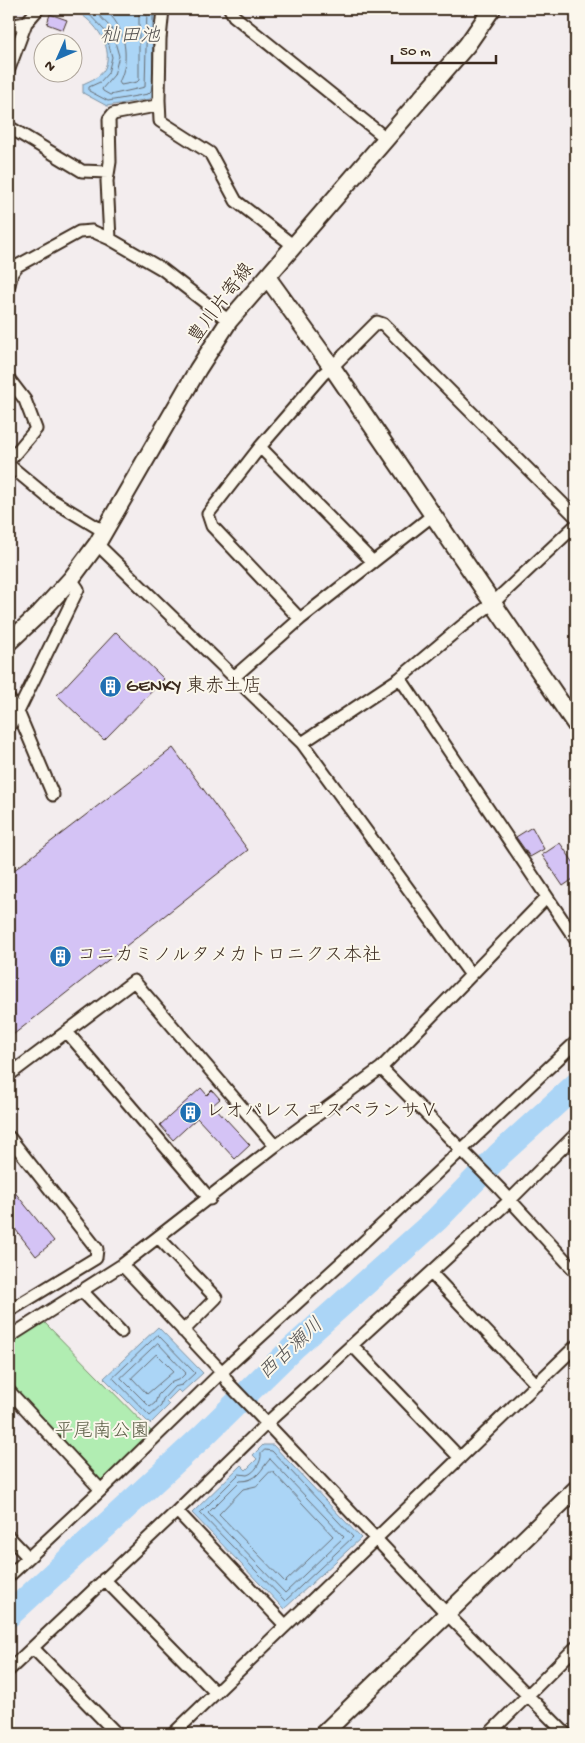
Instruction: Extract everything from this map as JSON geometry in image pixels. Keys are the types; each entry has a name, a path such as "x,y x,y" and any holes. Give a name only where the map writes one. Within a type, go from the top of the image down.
{"street":[{"path":"9,69 26,23 38,9"},
{"path":"163,9 160,39 160,121 210,153 236,201 294,246"},
{"path":"230,9 234,16 387,139"},
{"name":"豊川片寄線","path":"9,642 40,613 70,579 101,538 198,369 229,321 467,45 492,9"},
{"path":"9,23 14,25 26,23"},
{"path":"110,239 107,181 110,162 109,119 113,114 156,106 159,100"},
{"path":"9,127 82,171 108,172"},
{"path":"9,285 13,266 79,232 92,231 110,239 162,270 229,321"},
{"path":"267,276 332,367 576,725"},
{"path":"300,619 212,526 208,514 260,447 323,374 377,322 383,324 576,517"},
{"path":"9,380 25,400 36,429 9,461"},
{"path":"260,447 373,562"},
{"path":"9,465 101,538 234,677 302,743 471,975"},
{"path":"234,677 300,619 432,515"},
{"path":"302,743 400,678 462,626 493,603 576,525"},
{"path":"9,728 78,589 70,579"},
{"path":"400,678 576,940"},
{"path":"9,699 18,712 53,795"},
{"path":"9,1337 122,1266 210,1199 275,1146 381,1068 547,897"},
{"path":"9,1075 134,981 275,1146"},
{"path":"67,1032 210,1199"},
{"path":"9,1576 101,1490 222,1372 354,1251 576,1042"},
{"path":"381,1068 500,1189 576,1272"},
{"path":"9,1670 104,1578 177,1511 266,1423 509,1201 576,1134"},
{"path":"9,1311 96,1258 97,1249 11,1144"},
{"path":"158,1238 216,1298 183,1331"},
{"path":"122,1266 222,1372 229,1384 447,1614 566,1734"},
{"path":"431,1273 537,1385"},
{"path":"82,1291 121,1332"},
{"path":"352,1345 460,1458"},
{"path":"173,1734 576,1346"},
{"path":"9,1391 101,1490"},
{"path":"323,1734 576,1489"},
{"path":"177,1511 285,1625"},
{"path":"9,1537 28,1558"},
{"path":"104,1578 216,1693"},
{"path":"489,1734 576,1646"},
{"path":"33,1648 117,1734"}],"green space":[{"name":"平尾南公園","path":"43,1321 153,1433 101,1483 9,1385 9,1342"}],"water":[{"name":"杣田池","path":"71,9 158,9 156,94 150,99 107,106 83,93 83,84 98,76 105,68 107,50 99,32 93,25 86,18"},
{"path":"158,1327 203,1373 181,1393 178,1390 166,1402 169,1405 150,1424 104,1378"},
{"path":"263,1445 273,1445 361,1538 284,1609 192,1513 241,1465 246,1470 257,1459 253,1455"}],"building":[{"path":"50,14 67,20 63,30 47,24"},
{"name":"GENKY 東赤土店","path":"116,632 164,679 104,740 57,695"},
{"name":"コニカミノルタメカトロニクス本社","path":"173,748 248,850 9,1038 9,874"},
{"path":"532,827 544,849 530,857 516,837"},
{"path":"560,843 576,866 576,877 563,886 542,855"},
{"path":"201,1088 207,1095 212,1090 220,1099 213,1105 250,1145 235,1159 197,1118 173,1140 160,1125"},
{"path":"9,1185 54,1241 36,1256 9,1221"}],"waterway":[{"name":"西古瀬川","path":"9,1615 204,1435 293,1348 436,1220 500,1154 576,1085"}],"place":[{"name":"GENKY 東赤土店","path":"110,687"},
{"name":"コニカミノルタメカトロニクス本社","path":"61,956"},
{"name":"レオパレス エスペランサⅤ","path":"190,1112"}]}
